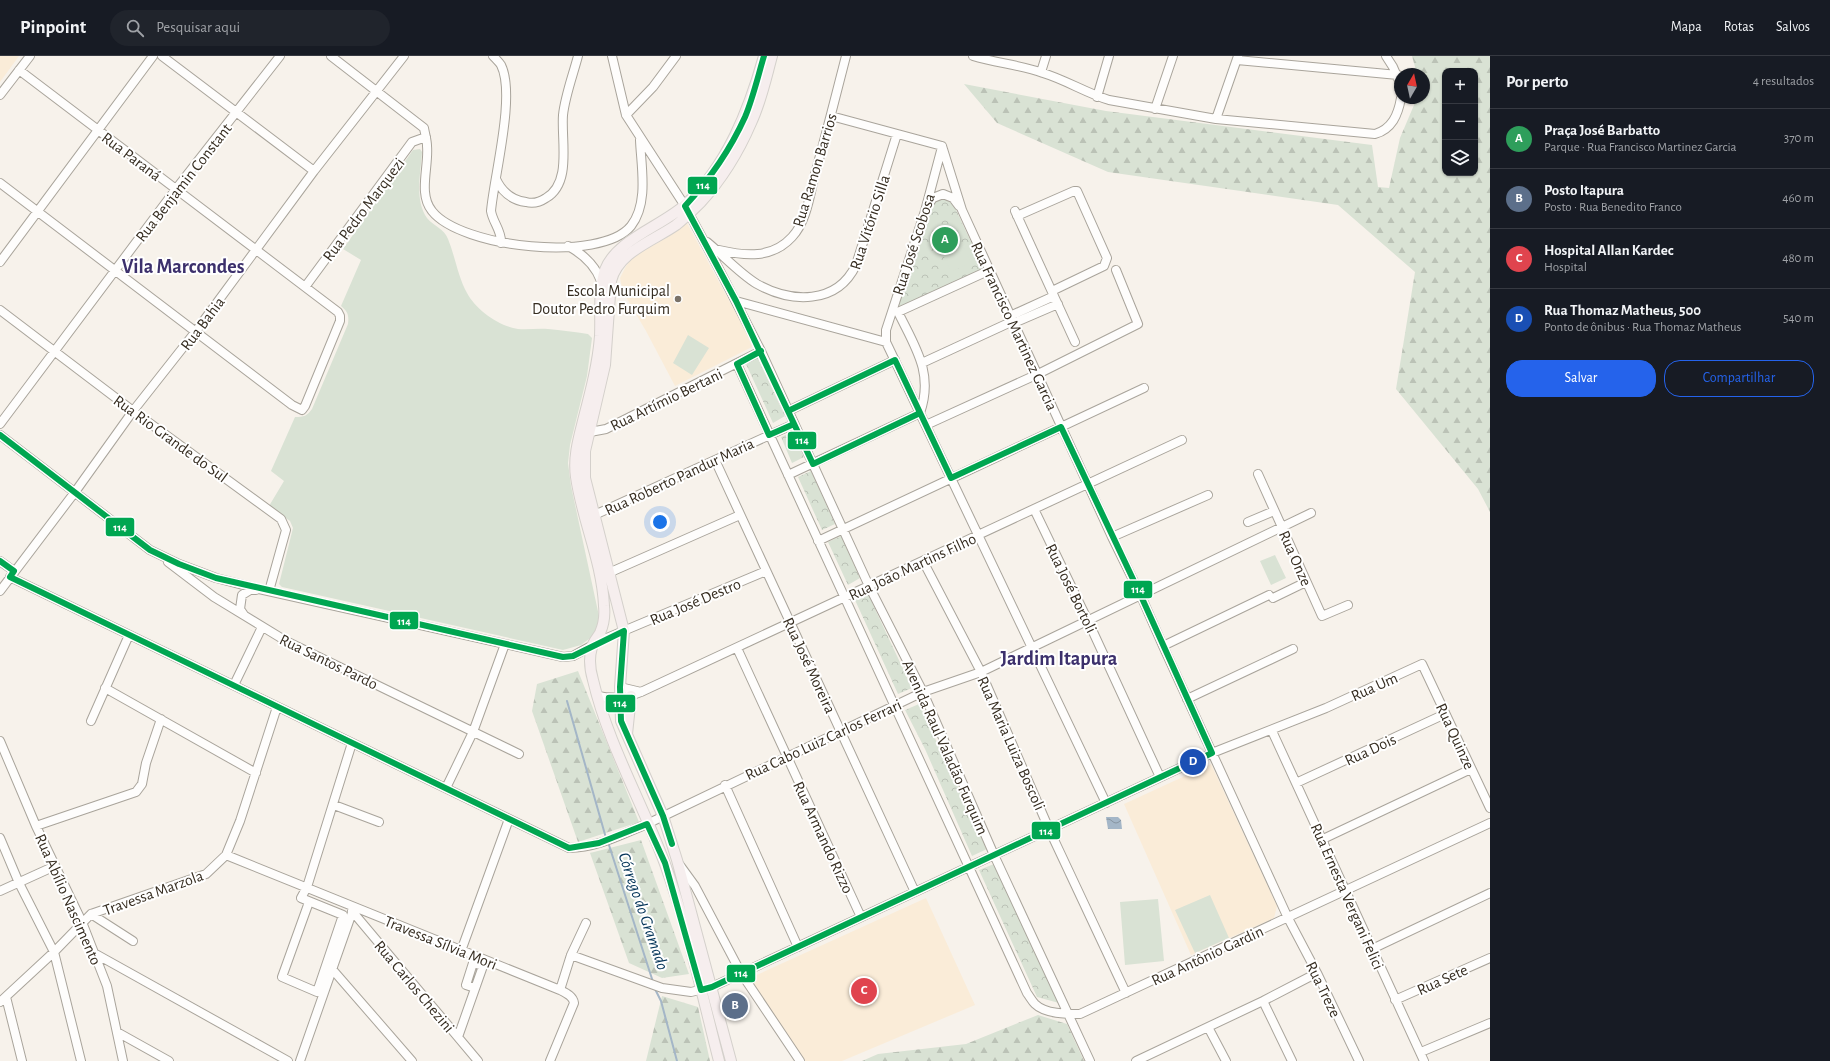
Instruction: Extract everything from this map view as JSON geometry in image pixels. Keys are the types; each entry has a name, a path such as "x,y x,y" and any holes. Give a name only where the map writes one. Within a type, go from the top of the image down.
{"main road":[{"path":"731,1061 677,860 662,816 626,736 621,721 624,694 624,631 610,573 576,478 575,460 597,361 607,265 626,256 676,224 687,210 725,153 744,118 764,56"},
{"path":"617,259 634,239 672,216 687,210 717,181 732,159 751,123 772,56"},
{"path":"604,284 605,365 584,465 590,517 604,604 604,621 600,633 592,646 590,664 603,718 664,863 682,919 719,1061"},
{"path":"664,863 677,860"}],"street":[{"path":"0,95 30,56"},
{"path":"0,262 153,56"},
{"path":"162,56 314,172"},
{"name":"Rua Benjamin Constant","path":"0,424 176,189 280,56"},
{"path":"331,56 424,128 427,147 425,195 431,210 443,223 501,243 530,247 568,246 603,241 625,232 632,223 641,202 640,139"},
{"name":"Rua Bahia","path":"0,591 75,492 133,411 196,331 314,172 404,56"},
{"path":"493,56 501,64 506,97 496,179 490,211 493,222 502,237 501,243"},
{"path":"496,179 501,190 509,196 525,202 540,202 548,197 559,184 562,174 563,114 578,56"},
{"name":"Avenida Raul Valadão Furquim","path":"612,56 626,115 687,210 761,351 869,586 923,692 994,855 1068,1014"},
{"path":"626,115 654,87 676,56"},
{"name":"Rua Ramon Barrios","path":"704,240 716,250 743,255 760,255 779,247 797,230 805,210 846,56"},
{"path":"973,56 1041,72 1097,96 1126,104 1216,119 1375,134 1391,125 1400,104"},
{"path":"1041,72 1046,56"},
{"path":"1097,96 1109,56"},
{"path":"1155,109 1173,56"},
{"path":"1386,56 1394,70"},
{"path":"1216,119 1237,58 1394,78"},
{"name":"Rua Paraná","path":"19,70 338,312 340,316 340,321 302,410 292,406 196,331"},
{"path":"831,116 942,146"},
{"name":"Rua Vitório Silla","path":"716,250 757,283 781,293 795,296 813,296 835,291 851,277 856,265 897,134"},
{"name":"Rua Pedro Marquezi","path":"305,287 412,142 426,137"},
{"name":"Rua Francisco Martinez Garcia","path":"942,146 962,210 1288,918"},
{"name":"Rua José Scobosa","path":"886,342 886,330 895,311 925,211 942,146"},
{"path":"0,183 196,331"},
{"path":"922,363 1012,320 1055,297 1104,266 1107,258 1077,191 1016,214 1055,297 1075,342"},
{"path":"925,211 933,198 943,194 953,198 962,210"},
{"path":"625,232 634,239"},
{"path":"568,246 586,259 598,273 604,284"},
{"path":"735,266 745,259 760,255"},
{"path":"788,475 920,413 925,401 926,378 922,363 895,311 990,270"},
{"path":"926,425 1038,374 1138,324 1116,270"},
{"path":"736,301 886,342 1106,802"},
{"name":"Rua Rio Grande do Sul","path":"0,310 133,411 281,519 286,530 269,591"},
{"name":"Rua Artímio Bertani","path":"590,432 606,430 761,351"},
{"path":"788,411 895,360"},
{"name":"Avenida Raul Valadão Furquim","path":"737,364 1028,993 1036,1005 1044,1009 1068,1014"},
{"path":"818,541 1144,388"},
{"name":"Rua Roberto Pandur Maria","path":"590,517 794,424"},
{"path":"0,435 150,550"},
{"name":"Rua João Martins Filho","path":"624,694 641,692 1182,440"},
{"name":"Rua José Moreira","path":"715,460 915,892"},
{"name":"Rua Onze","path":"1258,474 1322,616 1348,605"},
{"path":"1112,537 1208,496"},
{"name":"Rua José Bortoli","path":"1034,509 1088,621 1160,777"},
{"path":"1248,522 1274,511"},
{"name":"Rua Cabo Luiz Carlos Ferrari","path":"0,560 12,574 129,635 569,848 582,848 607,841 647,824 787,755 923,692 981,672 1311,513"},
{"path":"599,576 610,573 740,515"},
{"name":"Rua José Destro","path":"150,550 216,578 563,657 573,656 624,631 766,571"},
{"name":"Rua Santos Pardo","path":"150,550 214,597 286,642 519,754"},
{"name":"Rua Maria Luiza Boscoli","path":"923,561 981,672 1049,829 1126,992"},
{"path":"1162,646 1271,596 1306,582"},
{"path":"246,618 240,609 242,595 250,590 259,589"},
{"path":"234,685 262,627"},
{"path":"91,721 129,635"},
{"path":"446,788 473,732 505,644"},
{"name":"Rua Armando Rizzo","path":"737,648 861,917"},
{"path":"1187,699 1293,650"},
{"name":"Rua Um","path":"571,954 662,988 690,992 712,987 1212,753 1272,731 1422,664"},
{"name":"Rua Quinze","path":"1422,664 1490,808"},
{"path":"105,688 256,773"},
{"path":"598,696 641,692"},
{"name":"Travessa Marzola","path":"3,1000 54,952 91,914 206,874 226,855 240,821 277,707"},
{"name":"Rua Dois","path":"1296,783 1445,714"},
{"path":"36,826 136,792 142,784 146,763 161,719"},
{"name":"Rua Ernesta Vergani Felici","path":"1272,731 1424,1061"},
{"name":"Rua Abílio Nascimento","path":"0,741 36,826 82,922 107,986 123,1061"},
{"path":"309,902 282,977 317,992 343,916 302,898 307,888 334,805 352,743"},
{"path":"1323,839 1471,769"},
{"path":"725,785 798,947"},
{"path":"334,805 379,822"},
{"path":"461,951 509,819"},
{"name":"Rua Antônio Gardin","path":"1068,1014 1080,1014 1490,823"},
{"path":"0,838 19,882 54,952 81,1061"},
{"name":"Travessa Sílvia Mori","path":"226,855 307,888 353,909 560,990 573,999 572,1010 550,1061"},
{"path":"677,860 695,886 742,973 800,1061"},
{"path":"0,891 55,866"},
{"path":"1372,950 1490,893"},
{"path":"300,1061 353,909"},
{"name":"Rua Carlos Chezini","path":"353,909 478,1061"},
{"path":"91,914 133,941"},
{"name":"Rua Treze","path":"1288,918 1359,1061"},
{"path":"560,990 571,954 586,923"},
{"path":"94,953 288,1061"},
{"name":"Rua Sete","path":"1395,1000 1490,958"},
{"path":"332,969 412,1061"},
{"path":"1136,1061 1263,1001 1316,973"},
{"path":"458,1037 475,988"},
{"path":"3,1000 22,1061"},
{"path":"1263,1001 1292,1061"},
{"path":"1068,1014 1090,1061"},
{"path":"1421,1052 1490,1023"},
{"path":"1208,1027 1226,1061"},
{"path":"117,1032 170,1061"}],"shaded area":[{"path":"0,56 19,56 0,82"},
{"name":"Escola Municipal Doutor Pedro Furquim","path":"687,223 753,345 752,347 675,386 646,331 623,292 620,278 626,266 633,257 666,238"},
{"path":"1211,764 1277,906 1274,918 1191,955 1124,804"},
{"path":"926,898 975,1005 842,1061 803,1061 750,978"}],"green space":[{"path":"1412,56 1490,56 1490,512 1478,489 1396,389 1415,272 1338,205 1108,172 997,123 964,84 1106,111 1372,145 1378,187 1389,188 1400,138 1414,104 1430,104 1430,68 1415,68"},
{"path":"420,149 422,152 419,194 423,211 429,221 446,235 464,287 476,305 496,321 518,329 568,331 588,334 592,338 587,376 570,445 568,463 571,486 599,616 597,633 581,645 563,650 282,587 279,584 293,528 290,521 269,506 284,481 271,471 295,417 305,416 312,409 348,324 348,314 341,306 361,260 343,249 413,150"},
{"path":"944,198 952,201 984,270 900,308 898,305 930,209 935,201"},
{"path":"954,226 971,263 951,272 934,235"},
{"path":"688,335 709,348 692,375 673,363"},
{"path":"758,358 785,416 773,423 746,364"},
{"path":"792,432 804,457 792,463 781,437"},
{"path":"811,471 835,524 822,530 798,477"},
{"path":"841,536 860,578 848,585 828,542"},
{"path":"1275,555 1286,578 1271,585 1260,561"},
{"path":"868,594 912,688 898,694 855,600"},
{"path":"578,671 639,822 578,842 532,711 537,684"},
{"path":"919,704 987,849 972,856 925,749 905,710"},
{"path":"641,840 689,974 662,978 629,963 590,853"},
{"path":"994,864 1059,1003 1037,997 979,870"},
{"path":"1210,895 1229,938 1195,953 1175,910"},
{"path":"1158,899 1164,961 1125,965 1120,902"},
{"path":"662,996 698,1007 710,1061 646,1061"},
{"path":"1038,1015 1067,1024 1084,1061 862,1061 878,1054 966,1044"}],"water":[{"path":"1106,817 1118,817 1121,820 1122,829 1108,829"}],"waterway":[{"name":"Córrego do Gramado","path":"567,701 606,838"},
{"name":"Córrego do Gramado","path":"608,842 653,982"},
{"name":"Córrego do Gramado","path":"655,989 661,1001 677,1061"}],"transit line":[{"name":"114","path":"764,56 745,117 733,141 702,186 685,206 736,301 813,464 920,413"},
{"name":"114","path":"761,351 737,364 769,435 794,424"},
{"name":"114","path":"788,411 895,360 951,478"},
{"name":"114","path":"1061,427 1141,596 1212,753"},
{"name":"114","path":"951,478 1061,427"},
{"name":"114","path":"0,435 150,550 179,564 216,578 563,657 573,656 624,631 620,687 621,721 663,816 672,844"},
{"name":"114","path":"0,561 14,571 10,577 569,848 599,843 647,824 665,863 701,990 712,987 1212,753"}],"place":[{"name":"Praça José Barbatto","path":"945,240"},
{"name":"Escola Municipal Doutor Pedro Furquim","path":"678,299"},
{"name":"Rua Thomaz Matheus, 500","path":"1193,762"},
{"name":"Hospital Allan Kardec","path":"864,991"},
{"name":"Posto Itapura","path":"735,1006"}],"district":[{"name":"Vila Marcondes","path":"183,266"},
{"name":"Jardim Itapura","path":"1059,658"}]}
